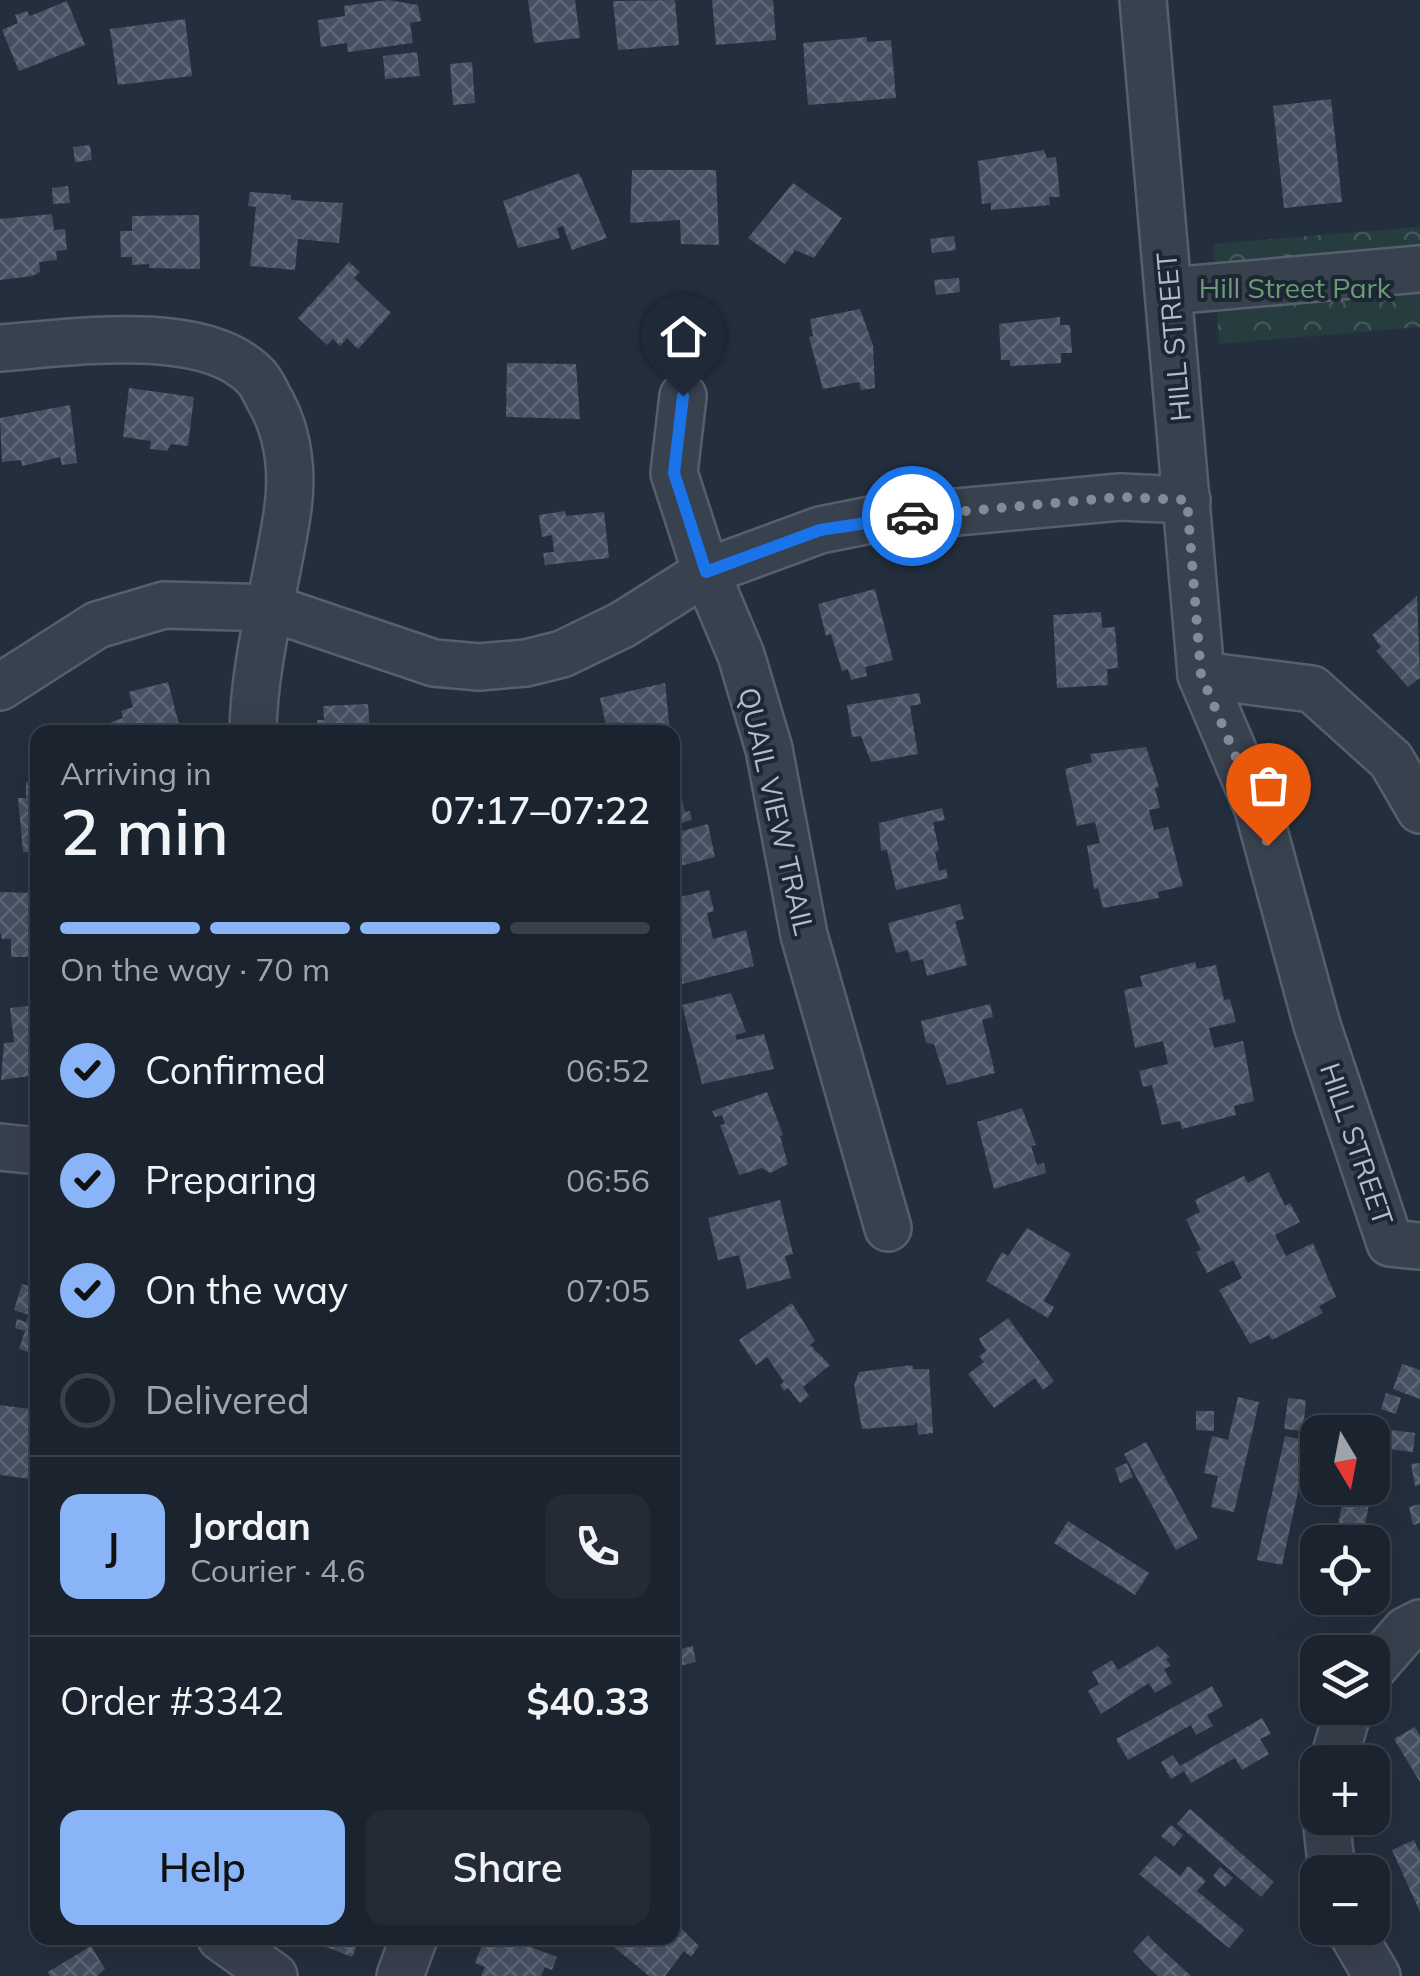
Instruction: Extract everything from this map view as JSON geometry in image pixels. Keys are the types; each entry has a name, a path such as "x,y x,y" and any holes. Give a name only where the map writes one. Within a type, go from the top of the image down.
{"street":[{"name":"HILL STREET","path":"1143,0 1201,675 1258,809 1317,1025 1390,1243 1420,1246"},
{"path":"1169,292 1420,269"},
{"path":"0,348 102,340 183,344 230,357 257,378 282,423 290,466 288,510 254,692 253,725"},
{"name":"QUAIL VIEW TRAIL","path":"683,396 674,473 706,572 741,655 769,749 804,934 888,1228"},
{"path":"0,687 97,625 164,605 271,608 434,663 479,667 562,654 622,626 706,572 820,530 870,520 1120,497 1187,500"},
{"path":"1201,675 1312,689 1391,760 1420,810"},
{"path":"0,1146 30,1149"},
{"path":"1390,1648 1406,1630 1420,1623"},
{"path":"232,1945 274,1976"},
{"path":"400,1976 411,1945"},
{"path":"1359,1945 1377,1976"}],"green space":[{"name":"Hill Street Park","path":"1420,227 1420,327 1219,344 1213,244"}],"building":[{"path":"388,0 418,5 421,21 410,23 413,43 348,52 347,43 321,47 318,20 345,16 344,6"},
{"path":"528,0 575,0 580,38 534,43"},
{"path":"675,0 679,45 618,50 613,1"},
{"path":"712,0 773,0 776,40 716,45"},
{"path":"67,1 85,45 19,71 2,30 18,23 15,15 27,11 30,16"},
{"path":"185,19 192,76 118,85 110,29"},
{"path":"867,37 867,42 891,40 896,98 808,105 803,43"},
{"path":"417,52 420,76 385,79 383,56"},
{"path":"472,62 475,103 453,105 450,64"},
{"path":"1331,99 1342,202 1284,208 1273,106"},
{"path":"90,145 92,160 75,162 73,147"},
{"path":"1044,150 1047,158 1056,157 1060,197 1049,197 1050,205 991,210 991,203 982,204 978,161"},
{"path":"632,170 716,170 719,245 681,244 680,220 630,223"},
{"path":"579,173 607,238 572,250 563,226 557,228 560,238 518,248 503,201"},
{"path":"793,183 842,218 814,258 795,250 785,264 748,238"},
{"path":"68,186 70,203 53,204 52,188"},
{"path":"250,192 291,195 291,200 343,203 339,243 298,239 295,270 250,266 256,207 248,206"},
{"path":"52,214 54,230 65,229 67,250 56,251 57,260 39,262 40,272 32,276 0,280 0,219"},
{"path":"199,215 200,269 149,268 149,264 132,265 132,257 121,257 120,231 132,231 132,216"},
{"path":"954,236 956,250 932,253 930,239"},
{"path":"349,262 360,272 354,278 391,313 358,349 347,338 340,346 333,339 327,345 298,318"},
{"path":"959,278 960,292 936,295 934,280"},
{"path":"860,309 873,345 875,388 861,390 859,382 823,389 809,337 813,336 810,319"},
{"path":"1060,317 1060,325 1070,325 1072,353 1061,353 1061,363 1010,366 1010,360 1001,360 999,324"},
{"path":"507,363 576,364 580,419 506,417"},
{"path":"129,388 194,397 188,446 171,444 167,451 150,449 151,441 123,437"},
{"path":"70,405 77,463 62,465 60,457 22,466 21,460 2,462 0,418"},
{"path":"565,511 566,516 604,512 609,558 545,565 543,553 554,552 552,535 542,537 539,515"},
{"path":"875,589 893,660 865,667 867,676 851,680 848,669 842,671 831,634 826,636 818,604"},
{"path":"1417,596 1420,678 1408,687 1376,651 1381,647 1372,635"},
{"path":"1101,612 1102,628 1115,627 1118,668 1107,669 1108,685 1057,688 1053,615"},
{"path":"168,682 179,725 112,725 111,722 123,718 121,711 133,707 129,692"},
{"path":"665,683 669,725 606,725 600,698"},
{"path":"919,693 921,704 910,706 918,754 871,762 861,736 852,737 847,705"},
{"path":"368,704 370,725 317,725 317,720 324,720 323,706"},
{"path":"1146,747 1159,787 1155,788 1160,808 1149,810 1154,830 1168,827 1183,886 1158,892 1159,898 1103,908 1098,888 1094,889 1087,846 1100,843 1095,822 1077,826 1065,769 1092,762 1090,754"},
{"path":"26,782 30,782 30,852 23,852 18,798 26,798"},
{"path":"680,793 685,812 690,811 692,820 680,823"},
{"path":"942,808 945,820 933,822 939,850 935,852 939,871 946,869 948,878 896,890 887,850 881,851 879,823"},
{"path":"680,823 682,831 708,824 715,857 680,866"},
{"path":"709,890 714,911 707,913 713,939 746,930 754,966 680,984 680,897"},
{"path":"0,892 30,893 30,957 11,957 11,939 2,939"},
{"path":"960,904 964,919 955,921 967,965 927,976 923,959 911,962 908,950 896,953 888,923"},
{"path":"1195,962 1197,969 1216,965 1224,1000 1230,999 1236,1022 1209,1028 1214,1048 1243,1041 1254,1101 1234,1106 1236,1115 1182,1129 1180,1121 1162,1125 1152,1085 1143,1087 1139,1071 1168,1064 1163,1041 1135,1048 1124,990 1143,986 1140,976"},
{"path":"731,993 746,1032 735,1035 737,1040 764,1034 774,1069 702,1084 682,1005"},
{"path":"990,1004 993,1017 982,1020 995,1073 947,1085 934,1044 926,1043 921,1021"},
{"path":"30,1006 30,1076 1,1080 4,1043 14,1042 10,1008"},
{"path":"767,1092 783,1135 780,1136 788,1164 770,1173 762,1168 739,1175 720,1125 725,1124 722,1115 715,1117 712,1111"},
{"path":"1022,1108 1036,1145 1031,1146 1037,1165 1044,1163 1046,1173 994,1189 977,1122"},
{"path":"1269,1172 1285,1206 1290,1203 1300,1222 1275,1235 1286,1256 1313,1243 1336,1297 1319,1306 1323,1313 1272,1340 1269,1335 1250,1344 1219,1290 1242,1278 1233,1260 1207,1273 1186,1219 1200,1212 1195,1200 1244,1176 1248,1183"},
{"path":"780,1200 793,1254 785,1256 791,1278 747,1289 739,1255 718,1260 708,1218"},
{"path":"1027,1228 1071,1254 1044,1301 1054,1307 1048,1318 986,1281 1002,1252 1008,1256"},
{"path":"22,1284 30,1286 30,1352 19,1349 25,1331 15,1328 17,1319 26,1322 29,1315 14,1310"},
{"path":"792,1303 815,1341 810,1345 830,1365 803,1387 809,1396 800,1403 788,1388 784,1391 780,1385 784,1382 767,1357 756,1365 739,1340"},
{"path":"1008,1318 1054,1381 1043,1390 1035,1378 994,1408 968,1374 984,1362 979,1356 986,1351 979,1339"},
{"path":"1402,1364 1420,1370 1420,1399 1393,1389"},
{"path":"912,1365 913,1369 929,1369 933,1433 918,1435 917,1421 914,1425 862,1429 854,1385 859,1372"},
{"path":"1386,1393 1401,1398 1396,1414 1381,1409"},
{"path":"1238,1397 1259,1402 1234,1512 1211,1507 1218,1476 1204,1473 1212,1436 1228,1440"},
{"path":"1288,1398 1306,1400 1305,1415 1300,1415 1300,1431 1284,1429"},
{"path":"0,1405 30,1409 30,1479 0,1475"},
{"path":"1196,1411 1214,1411 1214,1431 1196,1430"},
{"path":"1392,1430 1415,1433 1413,1452 1390,1449"},
{"path":"1285,1436 1300,1439 1300,1482 1282,1565 1257,1560"},
{"path":"1146,1442 1198,1538 1176,1550 1124,1454"},
{"path":"1127,1463 1133,1477 1120,1483 1115,1468"},
{"path":"1420,1463 1420,1485 1415,1486 1411,1464"},
{"path":"1420,1504 1420,1523 1413,1525 1409,1507"},
{"path":"1342,1505 1369,1505 1365,1525 1338,1525"},
{"path":"1068,1521 1149,1573 1135,1595 1054,1543"},
{"path":"693,1646 696,1662 680,1666 680,1649"},
{"path":"1158,1646 1170,1657 1166,1659 1171,1666 1164,1669 1172,1683 1155,1693 1149,1683 1101,1714 1088,1691 1099,1684 1092,1672 1112,1660 1118,1670"},
{"path":"1212,1686 1223,1706 1207,1715 1213,1726 1196,1735 1191,1725 1128,1760 1116,1739"},
{"path":"1262,1718 1271,1734 1260,1739 1269,1754 1242,1770 1235,1758 1191,1783 1184,1771 1171,1779 1161,1762 1173,1755 1180,1766"},
{"path":"1415,1727 1420,1736 1420,1782 1394,1739"},
{"path":"1190,1809 1274,1882 1261,1897 1177,1824"},
{"path":"1171,1825 1183,1835 1174,1846 1161,1836"},
{"path":"1414,1840 1420,1853 1420,1912 1392,1850"},
{"path":"1155,1856 1180,1876 1188,1866 1206,1881 1197,1891 1244,1930 1229,1948 1139,1874"},
{"path":"1220,1867 1233,1878 1225,1887 1213,1876"},
{"path":"680,1927 699,1946 691,1957 684,1951 665,1976 649,1976 611,1945 680,1945"},
{"path":"1148,1935 1191,1976 1158,1976 1145,1964 1133,1951"},
{"path":"321,1945 357,1945 352,1957"},
{"path":"482,1945 525,1945 557,1957 552,1970 545,1967 541,1976 481,1976 485,1967 475,1963"},
{"path":"91,1946 105,1969 97,1976 50,1976 48,1972"}],"way so far":[{"path":"912,516 1120,497 1187,500 1201,675 1258,809 1268,845"}],"route":[{"path":"683,396 674,473 706,572 820,530 912,516"}]}
